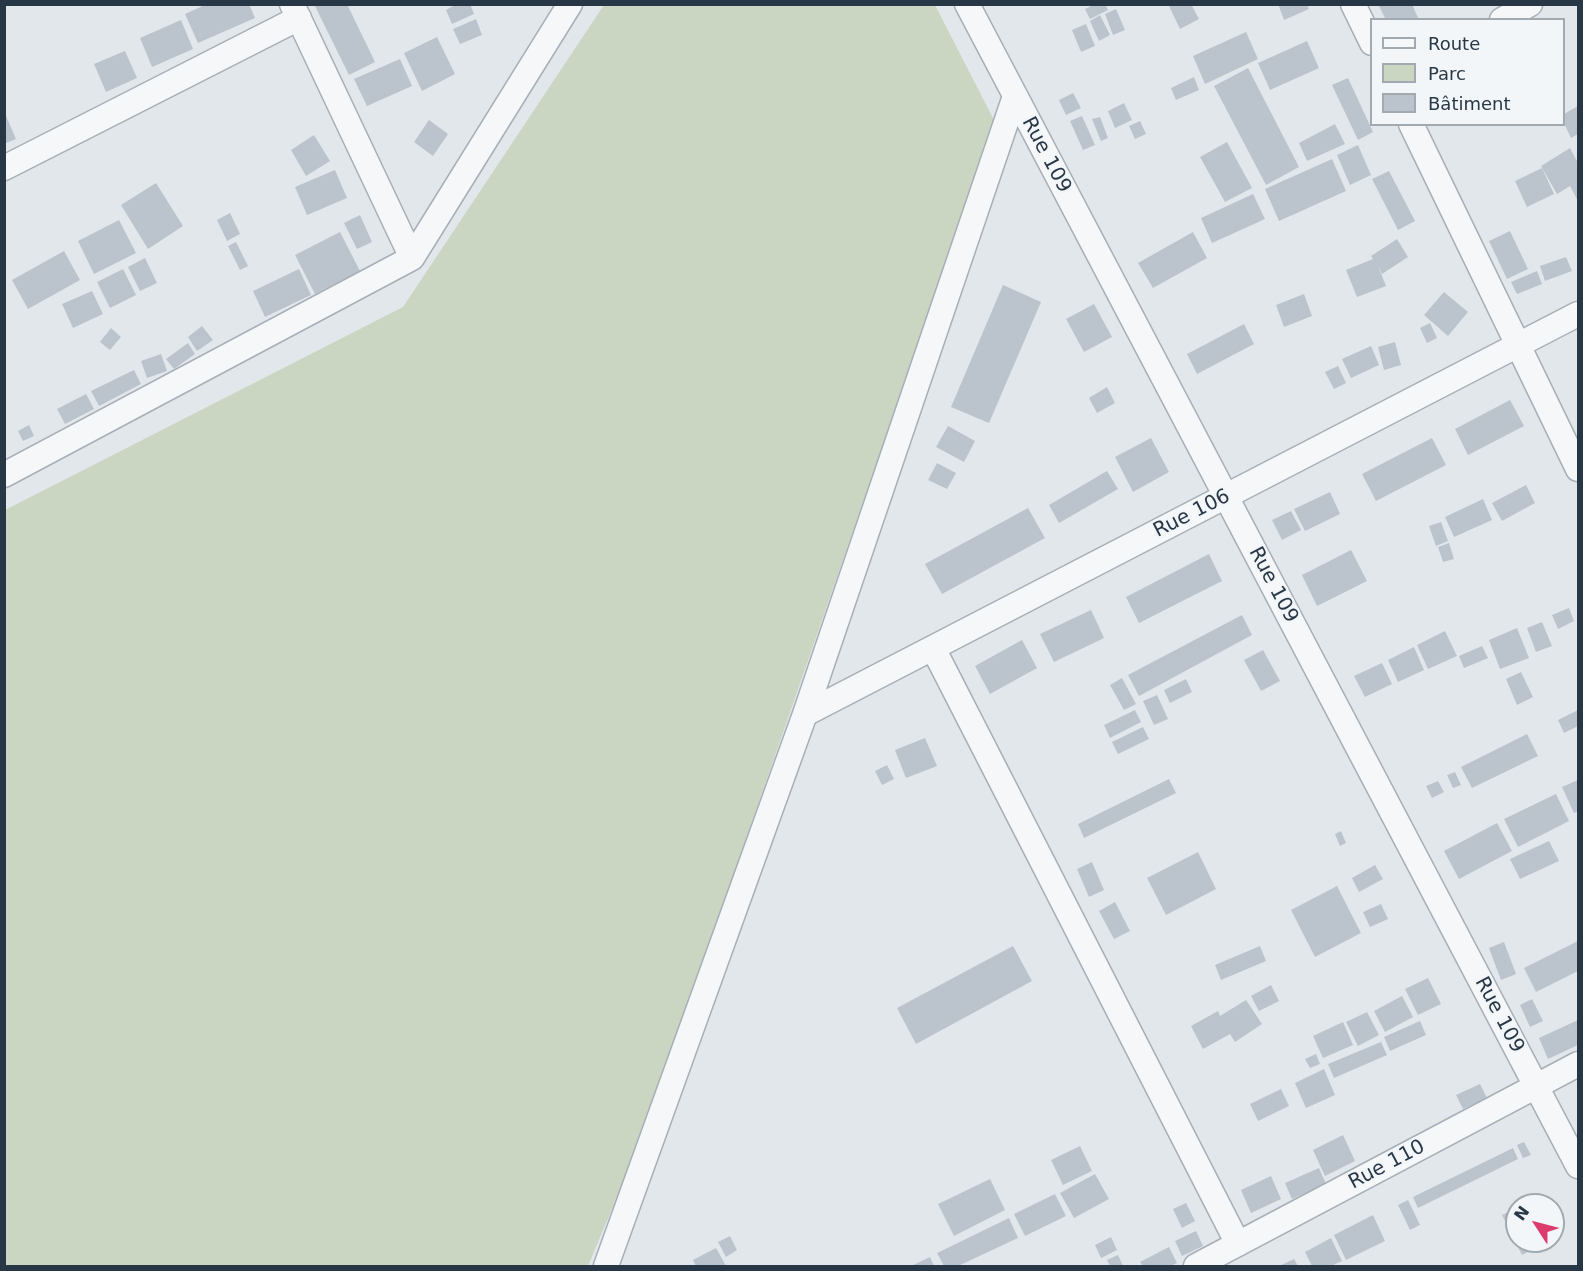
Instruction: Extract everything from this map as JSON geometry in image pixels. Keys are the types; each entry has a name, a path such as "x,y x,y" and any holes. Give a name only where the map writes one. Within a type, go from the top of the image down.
{"street":[{"path":"7,467 412,258 570,4"},
{"name":"Rue 109","path":"967,4 1578,1166"},
{"path":"1353,4 1370,41"},
{"path":"1506,18 1530,4"},
{"path":"4,168 295,11 412,258"},
{"path":"606,1266 805,714 1015,96"},
{"path":"1412,126 1578,469"},
{"name":"Rue 106","path":"805,714 1578,314"},
{"path":"933,648 1238,1244"},
{"name":"Rue 110","path":"1196,1266 1578,1064"}],"green space":[{"path":"604,5 935,5 995,122 645,1130 588,1266 5,1266 5,510 403,307"}],"building":[{"path":"207,4 249,4 255,18 198,43 185,14"},
{"path":"314,4 347,4 375,62 349,75"},
{"path":"457,4 470,4 474,14 452,24 446,10"},
{"path":"1095,4 1105,4 1108,10 1090,19 1085,9"},
{"path":"1168,4 1191,4 1199,19 1180,29"},
{"path":"1278,4 1307,4 1309,9 1284,20"},
{"path":"1378,4 1412,4 1418,18 1385,18"},
{"path":"1116,9 1125,30 1113,35 1105,14"},
{"path":"1100,15 1110,35 1099,41 1090,21"},
{"path":"476,19 482,35 460,44 453,29"},
{"path":"181,20 193,49 152,67 140,38"},
{"path":"1086,24 1095,46 1081,52 1072,30"},
{"path":"1246,32 1258,59 1205,84 1193,56"},
{"path":"437,37 455,74 422,91 404,53"},
{"path":"1307,41 1319,68 1270,90 1258,63"},
{"path":"125,51 137,78 106,92 94,64"},
{"path":"400,59 412,86 367,106 354,79"},
{"path":"1248,68 1299,167 1266,185 1214,86"},
{"path":"1194,77 1199,90 1176,100 1171,88"},
{"path":"1348,78 1373,132 1358,140 1332,85"},
{"path":"1073,93 1081,108 1066,115 1059,100"},
{"path":"1124,103 1132,120 1115,128 1108,111"},
{"path":"1578,106 1578,134 1571,138 1565,125 1565,113"},
{"path":"4,111 16,139 4,144"},
{"path":"1082,116 1095,145 1083,150 1070,121"},
{"path":"1100,117 1108,138 1101,141 1092,119"},
{"path":"429,120 448,134 433,156 414,142"},
{"path":"1140,121 1146,134 1135,139 1129,126"},
{"path":"1335,124 1345,144 1307,161 1299,143"},
{"path":"314,135 330,161 306,176 291,150"},
{"path":"1227,142 1252,188 1225,202 1200,157"},
{"path":"1358,145 1371,175 1350,185 1337,155"},
{"path":"1570,148 1578,163 1578,201 1570,186 1557,194 1541,166"},
{"path":"1332,159 1346,191 1279,221 1265,189"},
{"path":"1542,168 1554,194 1527,207 1515,181"},
{"path":"335,170 347,198 307,215 295,187"},
{"path":"1389,171 1415,221 1398,230 1372,179"},
{"path":"156,183 183,226 148,249 121,205"},
{"path":"1253,194 1265,219 1212,243 1201,218"},
{"path":"230,213 240,234 227,241 217,220"},
{"path":"360,215 372,242 357,249 344,223"},
{"path":"119,220 136,253 94,274 78,241"},
{"path":"1510,231 1528,269 1507,279 1489,241"},
{"path":"340,232 360,271 315,294 295,255"},
{"path":"1193,232 1207,258 1153,288 1138,263"},
{"path":"1397,239 1408,257 1382,274 1378,266 1386,286 1357,297 1346,270 1373,259 1371,256"},
{"path":"236,242 248,266 240,270 228,246"},
{"path":"64,251 80,280 28,309 12,280"},
{"path":"1566,257 1572,271 1545,281 1540,266"},
{"path":"145,258 157,283 140,291 128,267"},
{"path":"123,269 136,295 110,308 97,282"},
{"path":"299,269 311,295 265,317 253,291"},
{"path":"1537,271 1542,284 1517,294 1511,282"},
{"path":"1003,285 1041,302 989,423 951,407"},
{"path":"92,291 103,314 73,328 62,304"},
{"path":"1444,292 1468,312 1448,336 1424,315"},
{"path":"1304,294 1312,316 1284,327 1276,305"},
{"path":"1094,304 1112,337 1084,352 1066,319"},
{"path":"1430,323 1437,338 1427,343 1420,328"},
{"path":"1244,324 1254,344 1197,374 1187,354"},
{"path":"202,326 213,340 197,351 188,337"},
{"path":"111,328 121,337 110,350 100,342"},
{"path":"1395,342 1401,365 1384,370 1378,347"},
{"path":"188,343 195,354 174,369 166,359"},
{"path":"1371,346 1379,365 1351,378 1342,359"},
{"path":"161,354 167,371 147,378 141,361"},
{"path":"1338,366 1346,383 1334,389 1325,372"},
{"path":"134,370 141,384 99,406 91,391"},
{"path":"1107,387 1115,403 1097,413 1089,398"},
{"path":"86,394 94,409 65,424 57,409"},
{"path":"1510,400 1524,426 1468,455 1455,429"},
{"path":"29,425 34,436 23,441 18,431"},
{"path":"948,426 975,441 964,462 936,447"},
{"path":"1151,438 1169,472 1133,492 1115,457"},
{"path":"1432,438 1446,465 1376,501 1362,474"},
{"path":"937,463 956,473 947,489 928,480"},
{"path":"1107,471 1118,489 1059,523 1049,505"},
{"path":"1526,485 1535,503 1502,521 1492,503"},
{"path":"1330,492 1340,514 1305,531 1294,509"},
{"path":"1483,499 1492,520 1454,537 1445,517"},
{"path":"1028,508 1045,538 942,594 925,564"},
{"path":"1291,511 1301,530 1282,540 1272,520"},
{"path":"1441,522 1448,541 1436,546 1429,526"},
{"path":"1449,543 1454,559 1443,562 1438,547"},
{"path":"1351,550 1367,581 1317,606 1302,575"},
{"path":"1209,554 1222,581 1139,623 1126,597"},
{"path":"1569,608 1574,621 1558,629 1552,615"},
{"path":"1091,610 1104,638 1054,662 1040,634"},
{"path":"1242,615 1252,635 1139,696 1128,675"},
{"path":"1542,622 1552,646 1536,652 1527,628"},
{"path":"1517,628 1529,658 1500,669 1489,640"},
{"path":"1445,631 1457,656 1428,669 1417,645"},
{"path":"1022,640 1037,668 990,694 975,666"},
{"path":"1482,646 1488,658 1464,668 1459,656"},
{"path":"1414,647 1424,670 1398,682 1388,660"},
{"path":"1263,650 1280,681 1261,691 1244,660"},
{"path":"1382,663 1392,684 1365,697 1354,676"},
{"path":"1521,672 1533,697 1517,705 1506,679"},
{"path":"1122,678 1136,704 1124,710 1110,685"},
{"path":"1186,679 1192,692 1170,703 1164,690"},
{"path":"1157,695 1168,719 1154,725 1143,701"},
{"path":"1135,710 1141,722 1110,738 1104,725"},
{"path":"1578,710 1578,726 1564,733 1558,720"},
{"path":"1143,727 1149,739 1118,754 1112,742"},
{"path":"1527,734 1538,756 1472,788 1461,767"},
{"path":"925,738 937,766 906,778 895,750"},
{"path":"887,765 894,779 882,785 875,771"},
{"path":"1455,772 1461,785 1453,788 1447,775"},
{"path":"1169,779 1176,793 1084,838 1078,824"},
{"path":"1578,780 1578,811 1574,813 1562,787"},
{"path":"1438,781 1444,792 1432,798 1426,786"},
{"path":"1556,794 1569,821 1518,847 1504,819"},
{"path":"1497,823 1512,851 1459,879 1444,851"},
{"path":"1341,831 1346,843 1340,846 1335,834"},
{"path":"1549,841 1559,861 1520,879 1510,859"},
{"path":"1198,852 1216,889 1166,915 1147,878"},
{"path":"1092,862 1104,890 1089,897 1077,869"},
{"path":"1375,865 1383,879 1359,892 1352,878"},
{"path":"1337,886 1361,933 1315,957 1291,910"},
{"path":"1115,902 1130,931 1114,939 1099,911"},
{"path":"1381,904 1388,919 1370,927 1363,912"},
{"path":"1578,941 1578,971 1536,992 1524,968"},
{"path":"1504,942 1516,974 1501,980 1489,948"},
{"path":"1013,946 1032,981 916,1044 897,1008"},
{"path":"1260,946 1266,961 1221,980 1215,965"},
{"path":"1428,978 1441,1004 1418,1015 1405,989"},
{"path":"1271,985 1279,1001 1259,1011 1251,996"},
{"path":"1402,996 1413,1017 1385,1032 1374,1011"},
{"path":"1532,999 1543,1021 1530,1027 1520,1005"},
{"path":"1246,1000 1262,1024 1235,1042 1230,1034 1203,1049 1191,1026 1218,1011 1220,1016"},
{"path":"1367,1012 1379,1035 1358,1046 1346,1022"},
{"path":"1578,1020 1578,1045 1548,1059 1539,1038"},
{"path":"1420,1021 1426,1035 1390,1051 1384,1037"},
{"path":"1343,1022 1353,1045 1323,1058 1313,1036"},
{"path":"1381,1042 1387,1055 1334,1078 1328,1064"},
{"path":"1316,1054 1320,1064 1310,1068 1305,1059"},
{"path":"1324,1069 1335,1095 1306,1108 1295,1083"},
{"path":"1480,1084 1487,1098 1463,1109 1456,1095"},
{"path":"1281,1089 1289,1106 1258,1121 1250,1104"},
{"path":"1343,1135 1355,1161 1325,1176 1313,1150"},
{"path":"1524,1142 1531,1155 1523,1158 1517,1145"},
{"path":"1080,1146 1092,1171 1063,1185 1051,1160"},
{"path":"1513,1148 1518,1159 1418,1208 1413,1197"},
{"path":"1319,1168 1326,1184 1292,1199 1285,1183"},
{"path":"1095,1174 1109,1199 1074,1218 1060,1193"},
{"path":"1271,1176 1281,1199 1251,1213 1241,1190"},
{"path":"990,1179 1005,1210 954,1236 938,1204"},
{"path":"1055,1194 1066,1216 1025,1236 1014,1214"},
{"path":"1408,1200 1420,1225 1410,1230 1398,1205"},
{"path":"1186,1203 1195,1221 1182,1228 1173,1209"},
{"path":"1373,1215 1385,1241 1346,1260 1334,1235"},
{"path":"1009,1218 1018,1238 958,1266 944,1266 937,1253"},
{"path":"1196,1231 1203,1246 1182,1256 1175,1241"},
{"path":"730,1236 737,1250 726,1257 718,1242"},
{"path":"1111,1237 1117,1250 1101,1258 1095,1245"},
{"path":"1331,1238 1342,1261 1331,1266 1312,1266 1305,1252"},
{"path":"1169,1247 1177,1263 1171,1266 1143,1266 1140,1262"},
{"path":"716,1248 726,1266 696,1266 693,1260"},
{"path":"1118,1255 1123,1266 1110,1266 1107,1260"},
{"path":"930,1257 934,1266 911,1266"},
{"path":"1294,1259 1298,1266 1279,1266"}]}
